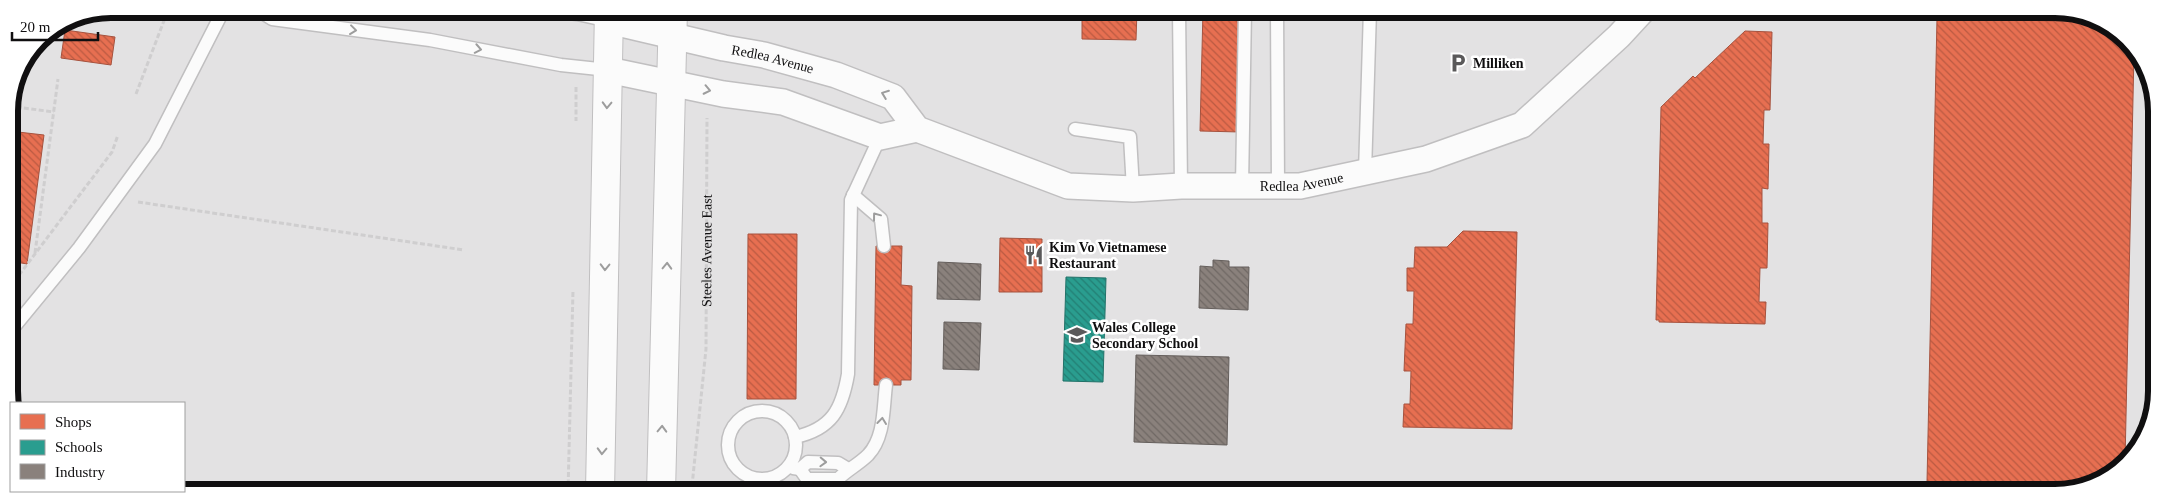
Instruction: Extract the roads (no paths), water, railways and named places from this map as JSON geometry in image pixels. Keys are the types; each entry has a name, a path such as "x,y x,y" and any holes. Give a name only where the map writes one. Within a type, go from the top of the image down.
{"main road":[{"path":"600,484 609,18"},
{"path":"660,484 673,18"}],"street":[{"name":"Redlea Avenue","path":"618,18 672,36 764,55 836,75 894,97 917,129 1068,186 1133,189 1181,186 1300,186 1426,159 1522,125 1619,36 1636,18"},
{"path":"608,70 706,90 783,102 880,137 917,129"}],"lane":[{"path":"18,322 80,248 155,144 219,18"},
{"path":"270,18 430,40 575,66 608,70"},
{"path":"1179,18 1181,186"},
{"path":"1242,186 1245,18"},
{"path":"1278,18 1278,186"},
{"path":"1365,172 1370,18"},
{"path":"1075,129 1130,137 1133,189"},
{"path":"795,436 813,433 832,419 845,388 848,374 849,218 853,195 880,137"},
{"path":"853,195 881,219 884,246"},
{"path":"794,469 795,436 783,418 762,411 750,413 740,419 733,427 728,449 731,460 737,469 757,480 769,479 794,469 808,462 838,463 848,469 858,464 869,454 880,436 886,385"}],"place":[{"name":"Milliken","path":"1458,63"},
{"name":"Kim Vo Vietnamese Restaurant","path":"1034,255"},
{"name":"Wales College Secondary School","path":"1077,335"}]}
